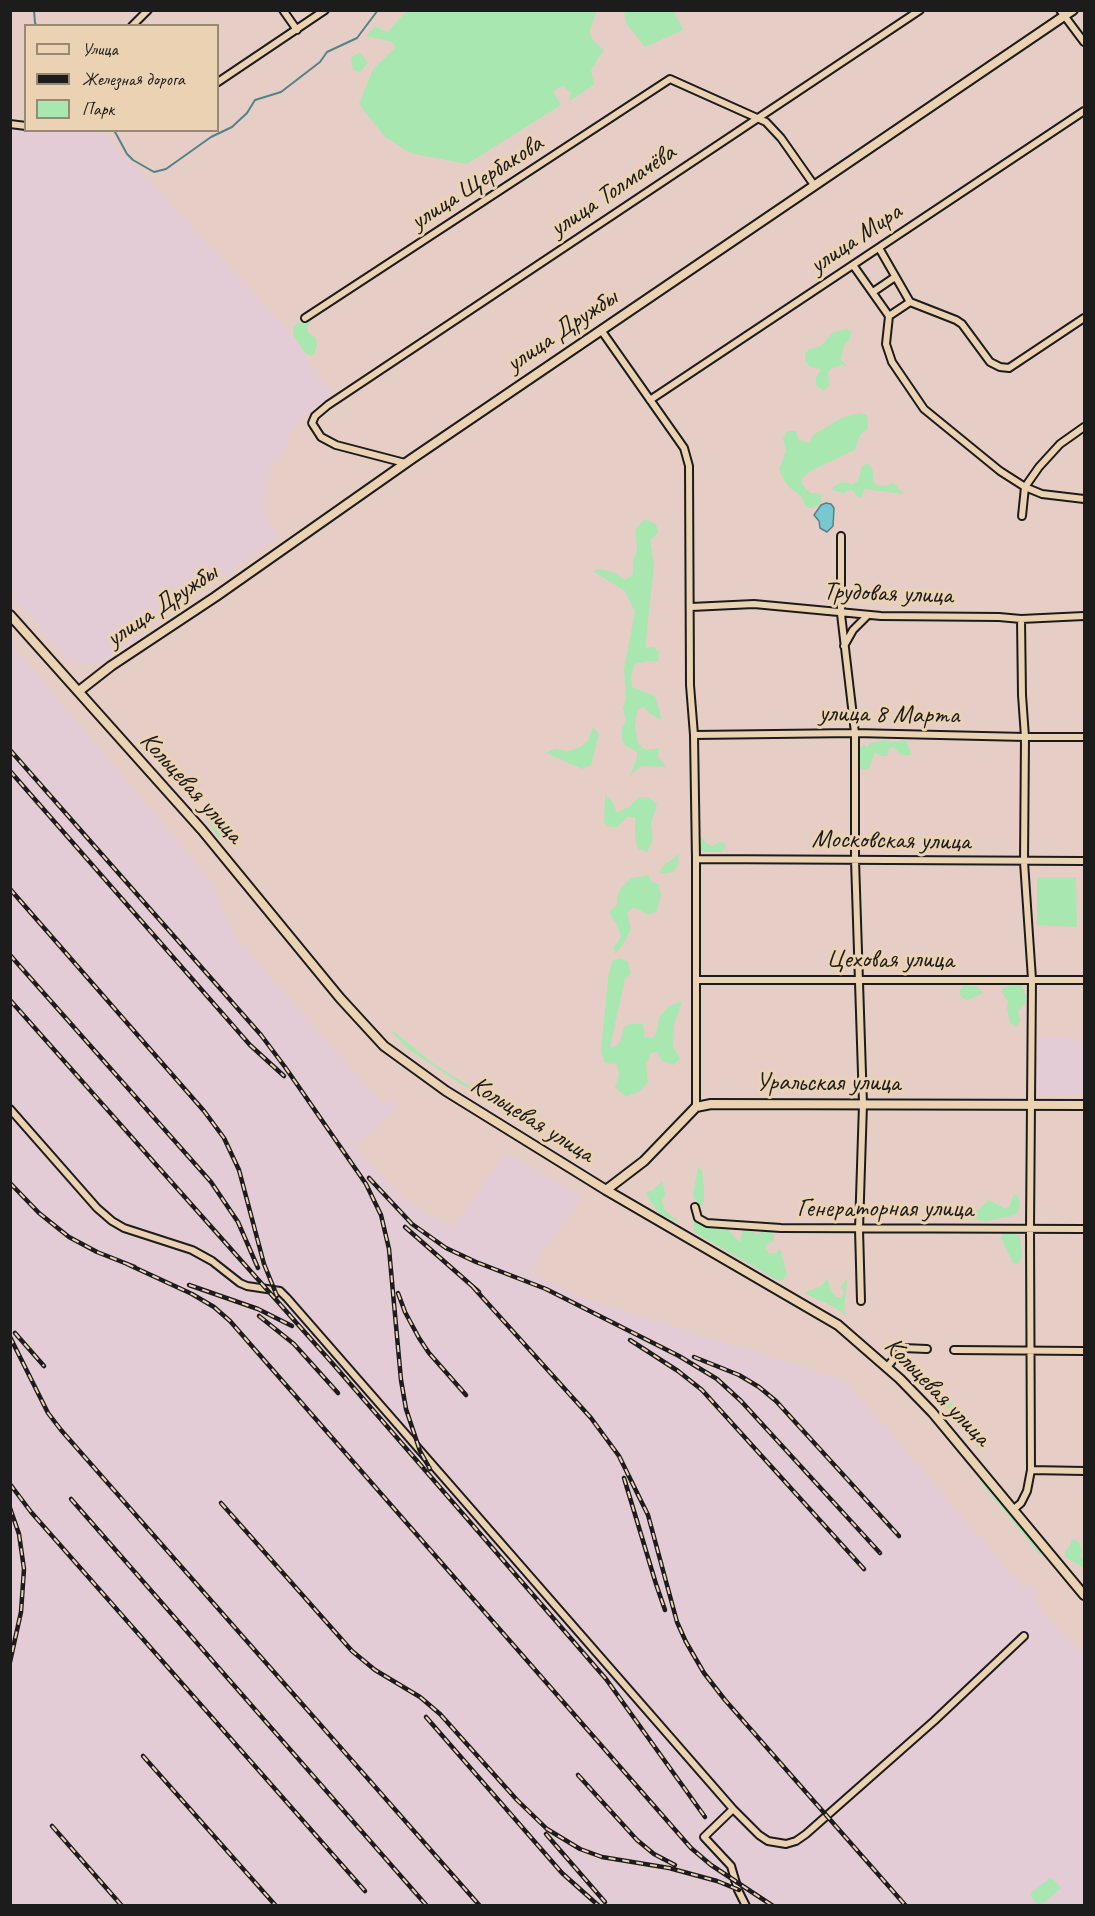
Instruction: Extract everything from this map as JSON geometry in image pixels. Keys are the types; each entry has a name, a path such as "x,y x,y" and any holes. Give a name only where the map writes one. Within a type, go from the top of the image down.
{"street":[{"path":"134,24 148,10"},
{"path":"283,10 297,30"},
{"path":"219,81 325,10"},
{"name":"улица Толмачёва","path":"405,463 336,445 321,437 312,423 318,412 328,405 920,10"},
{"name":"улица Дружбы","path":"79,691 111,666 215,597 405,463 1062,13 1072,10"},
{"path":"1062,13 1084,42"},
{"name":"улица Щербакова","path":"305,318 670,79 758,117"},
{"name":"улица Мира","path":"650,400 1084,111"},
{"path":"758,117 773,128 814,185"},
{"path":"879,248 910,302 957,320 990,362 1000,367 1009,369 1084,318"},
{"path":"853,265 889,316 886,344 892,362 924,409 1000,471 1025,487 1042,494 1084,499"},
{"path":"873,292 895,277"},
{"path":"889,316 910,302"},
{"path":"601,330 684,448 688,458 690,685 694,735 696,859 696,1107 644,1161 606,1190"},
{"path":"1022,516 1025,487 1060,444 1084,427"},
{"path":"842,537 840,614 855,733 855,860 863,1104 859,1229 861,1301"},
{"name":"Трудовая улица","path":"691,607 754,604 867,616 1022,619 1084,616"},
{"name":"Кольцевая улица","path":"10,615 202,830 346,1005 384,1046 446,1091 606,1190 816,1311 844,1330 932,1412 1084,1595"},
{"path":"844,646 853,630 867,616"},
{"path":"1014,1509 1021,1503 1028,1491 1031,1470 1032,979 1024,862 1025,737 1022,695 1022,619"},
{"name":"улица 8 Марта","path":"694,735 855,733 1084,736"},
{"name":"Московская улица","path":"696,859 1084,861"},
{"name":"Цеховая улица","path":"696,980 1084,980"},
{"name":"Уральская улица","path":"696,1107 711,1104 1084,1105"},
{"path":"10,1109 97,1208 112,1221 124,1228 192,1250 247,1286 280,1291 733,1809 751,1828 768,1841 786,1844 796,1841 934,1721 1024,1636"},
{"name":"Генераторная улица","path":"696,1207 698,1218 707,1223 781,1228 1084,1228"},
{"path":"887,1368 903,1348 927,1349"},
{"path":"954,1350 1084,1351"},
{"path":"1031,1470 1084,1471"},
{"path":"733,1809 704,1837 731,1866 738,1890 746,1905"}],"shaded area":[{"path":"11,128 24,130 24,132 103,132 287,329 333,396 304,416 293,428 267,478 262,511 279,536 107,659 94,665 70,661 11,596"},
{"path":"10,643 211,881 234,935 243,946 383,1105 391,1099 396,1105 394,1107 396,1109 353,1146 409,1203 452,1228 506,1153 583,1197 528,1271 594,1301 839,1379 848,1384 1022,1587 1027,1583 1039,1594 1033,1600 1079,1651 1084,1647 1084,1905 11,1905"},
{"path":"1037,1037 1074,1038 1074,1041 1084,1042 1084,1094 1037,1095"}],"green space":[{"path":"407,11 597,11 589,32 593,40 604,50 591,70 594,85 568,102 571,93 563,86 553,91 561,105 467,164 410,153 384,136 359,104 373,69 396,47 392,42 366,36 375,26 387,32"},
{"path":"624,11 674,11 683,30 645,47 626,23"},
{"path":"360,52 368,63 359,73 353,69 351,58"},
{"path":"312,320 307,327 308,332 316,338 317,346 311,356 305,353 293,334 293,327 297,323"},
{"path":"847,329 851,332 850,340 844,345 841,360 848,367 842,365 832,368 828,373 829,386 823,391 816,385 816,378 821,369 810,367 805,361 805,353 821,346 833,332"},
{"path":"860,413 867,415 868,428 860,435 855,450 812,470 802,478 802,484 810,493 820,493 822,502 814,508 806,507 801,496 784,480 779,469 786,451 783,439 787,431 796,431 799,440 809,443 813,435 841,418"},
{"path":"868,463 873,471 873,481 878,486 893,483 904,494 864,489 862,498 851,489 844,493 831,490 842,482 852,484 858,481 862,466"},
{"path":"645,519 656,524 658,533 650,541 654,565 645,648 654,647 659,652 658,662 648,661 635,664 631,676 632,687 655,696 662,720 650,714 643,706 637,711 635,726 638,744 646,750 659,748 658,757 666,767 641,766 630,776 637,752 626,746 622,740 622,728 626,721 623,708 626,699 624,669 635,612 625,591 593,571 599,569 613,572 625,580 633,574 633,562 637,549 635,530"},
{"path":"593,727 599,734 591,765 582,769 546,753 555,749 567,751 579,748 588,740"},
{"path":"885,740 893,742 906,740 912,754 907,756 900,754 893,747 889,749 887,756 881,756 875,752 868,770 861,769 858,753 861,747 864,744 867,747 870,743"},
{"path":"605,795 612,801 617,813 630,806 639,797 648,797 657,804 651,823 653,838 647,852 638,849 635,838 635,817 627,817 617,827 610,827 604,823"},
{"path":"202,808 225,831 235,844 218,837"},
{"path":"699,834 707,844 713,846 718,842 724,843 726,847 721,852 704,852 698,848"},
{"path":"679,854 677,867 673,872 660,874 662,867"},
{"path":"649,875 652,883 659,884 661,895 657,911 649,915 633,907 627,913 631,929 615,954 614,947 621,936 609,912 617,905 617,897 621,888 631,878"},
{"path":"1037,877 1076,877 1077,927 1037,925"},
{"path":"621,958 628,962 631,974 625,979 610,1047 613,1048 620,1042 624,1027 630,1024 643,1024 645,1037 652,1038 657,1031 659,1017 669,1006 682,1001 674,1025 673,1047 680,1058 674,1065 662,1061 658,1052 651,1053 646,1065 648,1082 640,1091 626,1097 615,1087 619,1075 617,1064 605,1063 601,1052 608,978 612,961"},
{"path":"1013,982 1021,984 1026,995 1025,1003 1018,1011 1020,1021 1017,1027 1010,1023 1008,1001 1002,993 1002,989"},
{"path":"964,985 978,987 983,993 968,1000 963,999 960,990"},
{"path":"391,1031 434,1064 479,1094 408,1049"},
{"path":"698,1167 702,1170 704,1191 704,1202 700,1206 697,1205 693,1195"},
{"path":"662,1181 665,1194 662,1201 664,1209 681,1224 662,1215 647,1196 646,1192 653,1190"},
{"path":"1014,1194 1019,1197 1020,1207 1016,1215 987,1221 963,1218 963,1214 978,1210 989,1200 1004,1208 1009,1207"},
{"path":"703,1218 727,1229 740,1242 743,1230 747,1229 757,1234 771,1232 774,1235 774,1241 765,1248 769,1253 776,1253 780,1249 787,1274 782,1281 694,1232 694,1222"},
{"path":"1007,1231 1020,1236 1022,1258 1018,1264 1013,1263 1001,1238"},
{"path":"847,1278 844,1312 849,1318 834,1307 806,1294 821,1286 827,1279 832,1292 836,1297 841,1297 844,1294 841,1287"},
{"path":"943,1394 951,1400 952,1407 949,1409 940,1406 937,1402 938,1395"},
{"path":"959,1410 981,1449 952,1421 953,1413"},
{"path":"982,1478 1043,1553 1040,1555 980,1481"},
{"path":"1072,1539 1080,1544 1082,1551 1080,1557 1084,1559 1084,1568 1065,1557 1065,1550 1070,1546"},
{"path":"1050,1878 1061,1888 1041,1905 1037,1905 1030,1894"}],"water":[{"path":"831,504 834,508 833,526 827,532 820,528 819,521 814,515 821,505"}],"waterway":[{"path":"34,10 36,24"},
{"path":"115,132 127,154 133,160 154,172 166,169 211,137 232,127 247,113 255,100 281,92 320,62 327,52 357,38 378,10"}],"railway":[{"path":"10,750 261,1035 366,1184 381,1215 389,1249 401,1380 406,1409 420,1451 430,1469"},
{"path":"10,771 250,1045 284,1076"},
{"path":"10,889 204,1111 224,1138 239,1170 264,1264 277,1296"},
{"path":"10,955 211,1182 238,1222 258,1268"},
{"path":"10,1000 333,1364 606,1679 705,1817"},
{"path":"369,1178 412,1224 446,1248 546,1289 679,1356 717,1379 741,1401 880,1553"},
{"path":"10,1183 39,1213 69,1237 97,1252 135,1267"},
{"path":"405,1227 479,1292"},
{"path":"127,1264 192,1294 214,1307 230,1321 691,1848 711,1865 773,1906"},
{"path":"189,1285 258,1309 292,1326"},
{"path":"473,1287 591,1418 619,1456 648,1515 677,1622 704,1673 725,1700 906,1906"},
{"path":"398,1293 419,1338 429,1353 466,1395"},
{"path":"259,1316 294,1344 338,1393"},
{"path":"15,1333 44,1366"},
{"path":"10,1337 48,1413 61,1430 480,1906"},
{"path":"630,1340 678,1371 702,1390 864,1569"},
{"path":"694,1357 739,1375 776,1401 899,1536"},
{"path":"624,1478 665,1610"},
{"path":"10,1484 31,1512 365,1891"},
{"path":"71,1499 427,1906"},
{"path":"221,1503 352,1651 375,1670 420,1697 440,1714 517,1800 547,1829 580,1849 602,1857 669,1868 717,1881 739,1890"},
{"path":"10,1508 19,1534 24,1569 21,1612 10,1662"},
{"path":"426,1717 562,1873 599,1906"},
{"path":"143,1756 276,1906"},
{"path":"578,1775 637,1840 654,1854 675,1865"},
{"path":"52,1826 122,1906"},
{"path":"546,1834 605,1902"}]}
